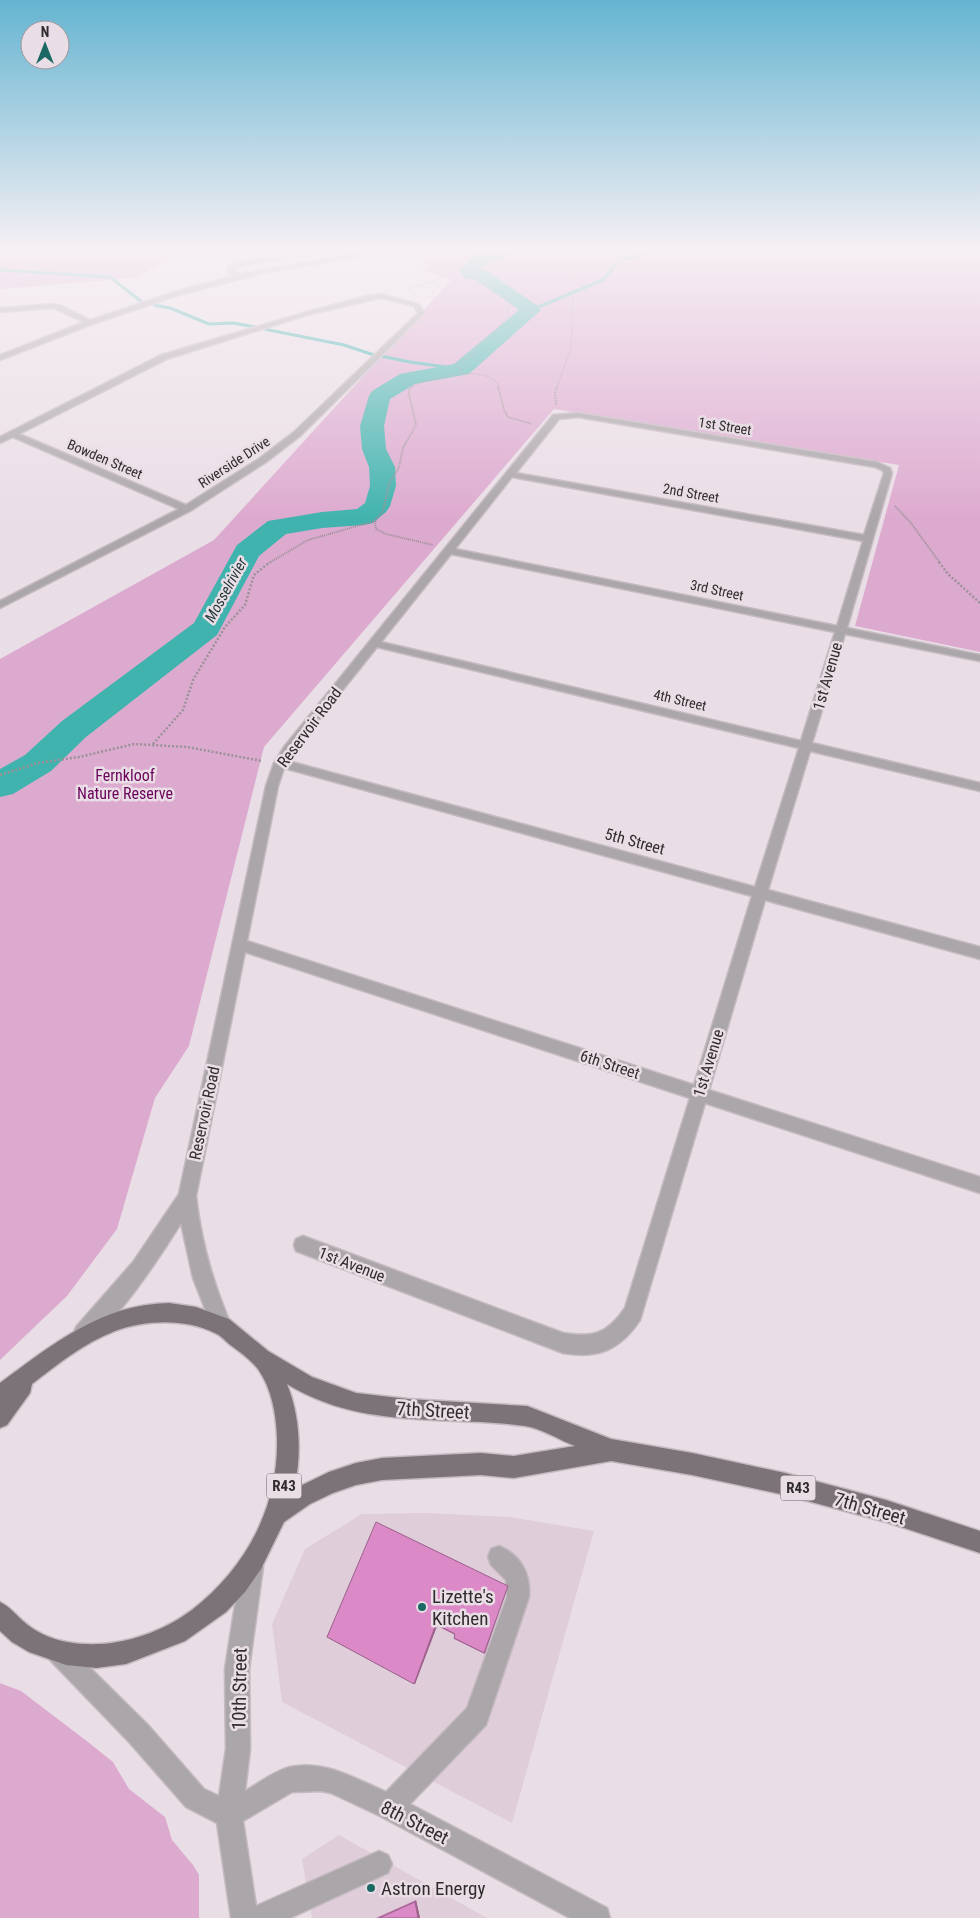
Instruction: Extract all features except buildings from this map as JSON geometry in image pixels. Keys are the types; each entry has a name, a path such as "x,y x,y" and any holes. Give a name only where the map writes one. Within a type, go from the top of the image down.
{"main road":[{"name":"R43","path":"0,1396 82,1335 118,1320 154,1313 190,1314 221,1325 259,1355 275,1380 285,1410 289,1442 286,1478 276,1514 266,1539 252,1562 228,1593 197,1620 163,1640 128,1653 92,1658 58,1652 23,1636 0,1614"},
{"name":"7th Street","path":"259,1355 305,1384 356,1403 408,1410 527,1416 611,1450 692,1464 785,1484 886,1511 980,1542"},
{"name":"R43","path":"0,1418 15,1395 41,1366"},
{"name":"7th Street","path":"276,1514 302,1496 329,1483 382,1468 481,1464 514,1467 611,1450"}],"street":[{"path":"0,358 48,339"},
{"path":"0,440 142,367 224,339"},
{"name":"Riverside Drive","path":"0,605 187,509 279,449 397,339"},
{"name":"1st Street","path":"559,416 578,415 877,464 886,468"},
{"name":"Reservoir Road","path":"82,1335 115,1302 143,1267 167,1231 186,1196 272,786 280,763 373,643 548,426 559,416"},
{"name":"Bowden Street","path":"13,434 187,509"},
{"name":"1st Avenue","path":"303,1245 563,1343 587,1346 598,1344 614,1337 626,1326 633,1313 807,746 888,473 886,468"},
{"name":"2nd Street","path":"509,474 868,540"},
{"name":"3rd Street","path":"448,550 980,658"},
{"name":"4th Street","path":"373,643 980,787"},
{"name":"5th Street","path":"280,763 980,953"},
{"name":"6th Street","path":"239,944 980,1185"},
{"name":"Reservoir Road","path":"186,1196 196,1260 207,1293 221,1325"},
{"path":"389,1807 477,1716 518,1597 518,1580 514,1570 499,1557"},
{"name":"10th Street","path":"244,1918 229,1815 238,1749 237,1669 252,1562"},
{"path":"58,1652 134,1729 195,1798 229,1815"},
{"name":"8th Street","path":"229,1815 289,1780 310,1777 334,1781 389,1807 597,1918"},
{"path":"259,1918 379,1864"}],"path":[{"path":"461,373 461,369 456,366 457,364 477,352 478,346 484,343 486,339"},
{"path":"559,416 555,392 571,348 571,339"},
{"path":"448,550 418,540 386,534 376,529 375,522 383,511 389,484 399,467 403,448 416,425 412,414 409,389 428,381 461,373 481,374 497,383 503,401 503,411 508,418 515,421 548,426"},
{"path":"882,492 911,523 948,574 980,603"},
{"path":"153,744 183,710 193,680 225,627 245,605 254,575 273,560 308,540 359,524 375,522"},
{"path":"0,776 38,763 79,757 110,748 134,744 188,747 247,759 280,763"}],"shaded area":[{"path":"427,1513 510,1517 594,1531 512,1823 282,1702 272,1624 305,1549 362,1514"},
{"name":"Astron Energy","path":"339,1835 487,1918 312,1918 302,1859"}],"green space":[{"name":"Fernkloof Nature Reserve","path":"398,339 980,339 980,652 855,626 899,465 554,409 264,747 189,1046 155,1098 117,1229 67,1296 0,1360 0,659 214,540"},
{"path":"0,1683 21,1691 113,1762 129,1789 165,1817 172,1840 199,1875 199,1918 0,1918"}],"waterway":[{"path":"312,339 410,362 461,369"},
{"name":"Mosselrivier","path":"0,785 38,763 74,729 206,628 247,551 278,527 322,520 364,517 377,506 383,486 382,467 374,449 372,426 380,396 408,379 461,369 497,339"}],"place":[{"name":"Lizette's Kitchen","path":"422,1607"},
{"name":"Astron Energy","path":"371,1888"}]}
